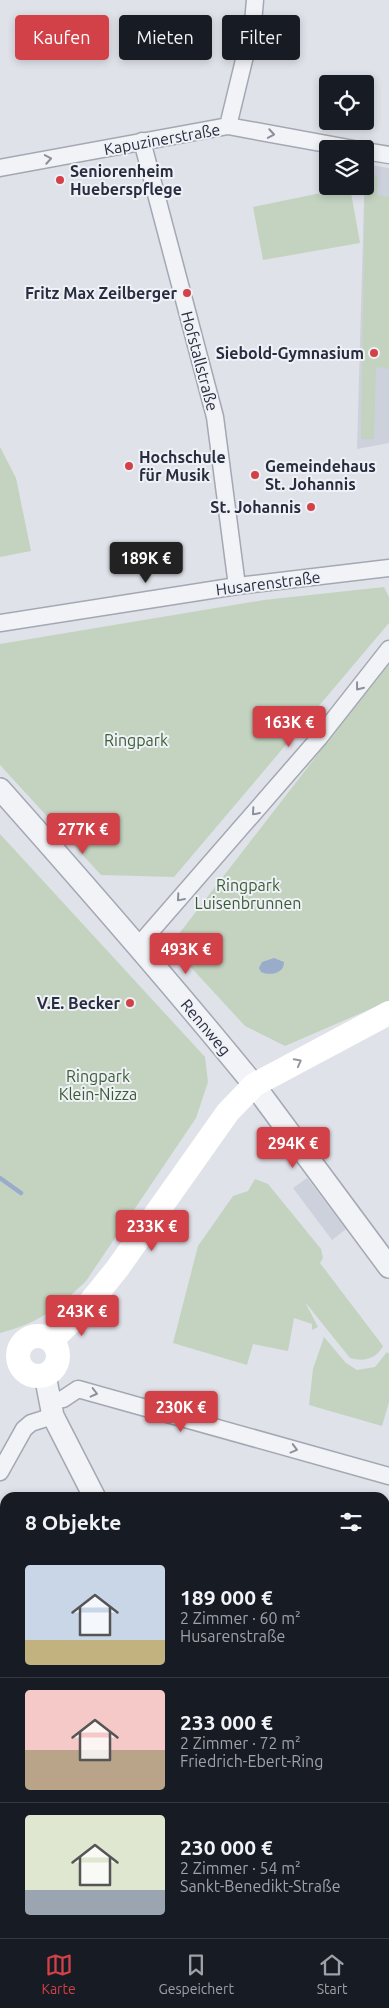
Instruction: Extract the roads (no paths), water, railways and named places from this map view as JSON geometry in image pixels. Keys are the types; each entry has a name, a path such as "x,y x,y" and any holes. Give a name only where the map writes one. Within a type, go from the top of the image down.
{"main road":[{"path":"51,1341 87,1306 117,1270 224,1117 254,1085 389,1013"},
{"path":"39,1336 51,1341 58,1354 58,1361 51,1371 45,1375 32,1375 25,1372 9,1355 31,1337 39,1336"}],"street":[{"path":"228,126 253,23 255,0"},
{"name":"Kapuzinerstraße","path":"0,168 228,126 319,143"},
{"name":"Hofstallstraße","path":"142,141 215,417 237,586"},
{"path":"374,152 389,155"},
{"name":"Husarenstraße","path":"0,623 237,586 389,568"},
{"path":"138,946 319,738 389,649"},
{"name":"Rennweg","path":"0,789 138,946 254,1085 389,1267"},
{"path":"45,1375 51,1408 92,1492"},
{"path":"0,1472 24,1430 78,1389 389,1476"}],"water":[{"path":"274,958 284,962 282,969 272,974 261,972 259,968 262,962"}],"waterway":[{"path":"0,1178 21,1193"}],"place":[{"name":"Seniorenheim Hueberspflege","path":"60,180"},
{"name":"Fritz Max Zeilberger","path":"187,293"},
{"name":"Siebold-Gymnasium","path":"374,353"},
{"name":"Hochschule für Musik","path":"129,466"},
{"name":"Gemeindehaus St. Johannis","path":"255,475"},
{"name":"St. Johannis","path":"311,507"},
{"name":"V.E. Becker","path":"130,1003"}],"park label":[{"name":"Ringpark","path":"136,740"},
{"name":"Ringpark Luisenbrunnen","path":"248,894"},
{"name":"Ringpark Klein-Nizza","path":"98,1085"}]}
